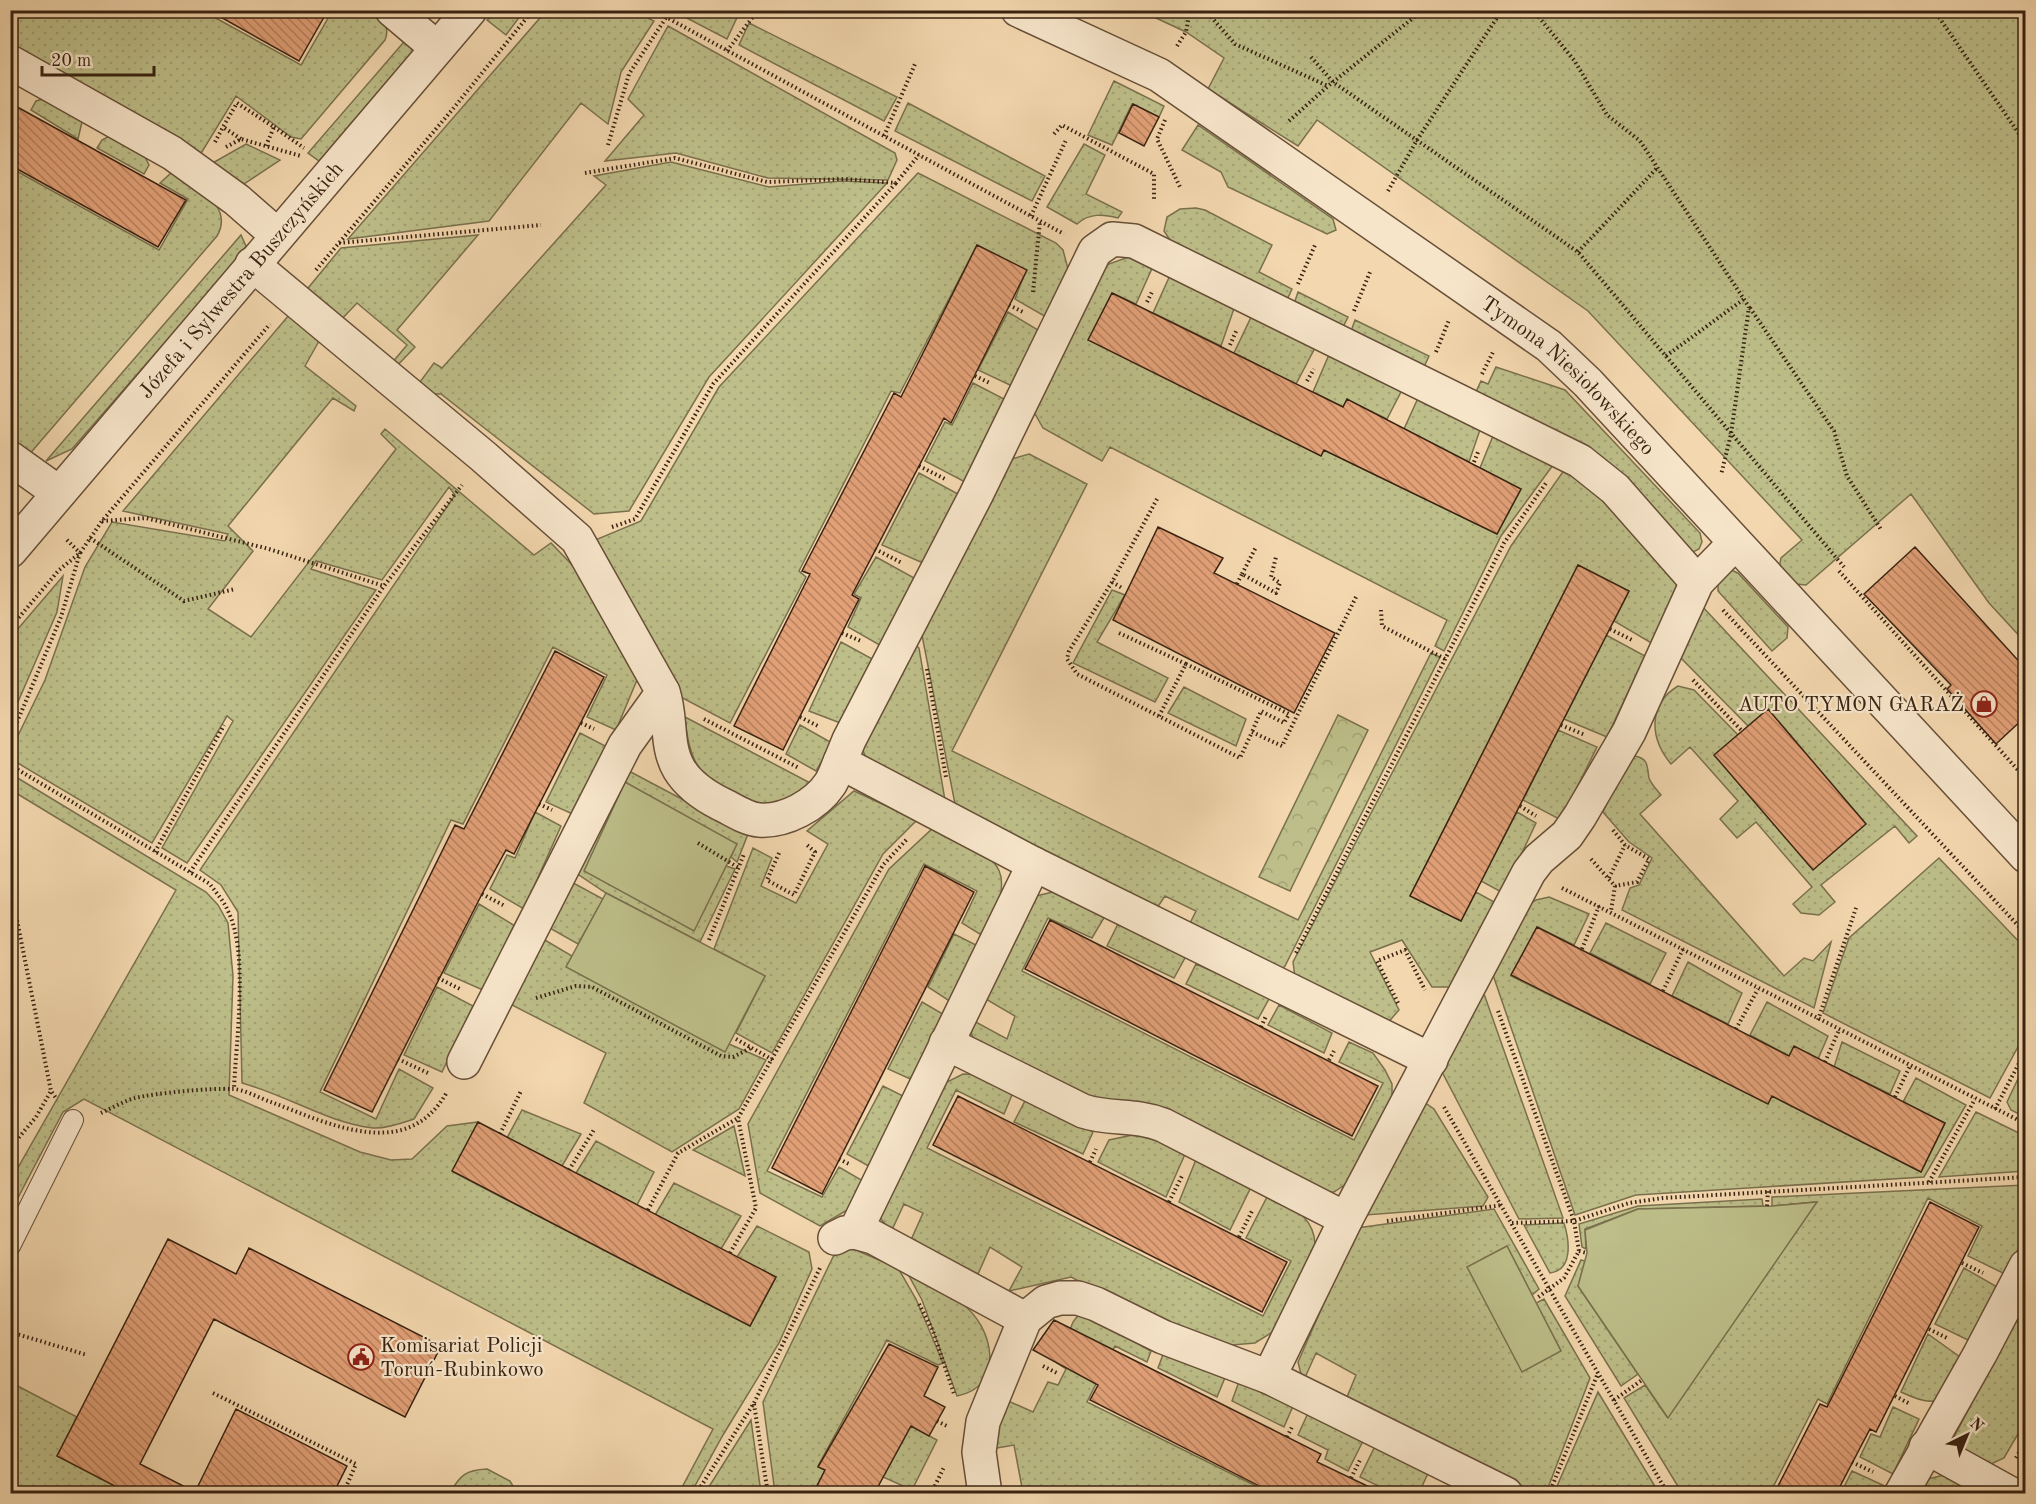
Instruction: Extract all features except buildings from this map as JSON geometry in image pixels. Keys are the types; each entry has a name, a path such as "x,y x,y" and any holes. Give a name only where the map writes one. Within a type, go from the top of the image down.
{"street":[{"path":"392,10 437,48"},
{"name":"Józefa i Sylwestra Buszczyńskich","path":"10,551 470,10"},
{"name":"Tymona Niesiołowskiego","path":"1018,10 1147,68 1179,88 1549,346 1588,383 2025,856"},
{"path":"10,62 191,166 277,235"},
{"path":"252,264 484,457 577,539 664,696 670,744 679,770 694,788 709,797 776,822 812,802 835,773 887,666 917,613 1095,251 1112,239 1134,241 1567,454 1599,474 1615,489 1697,582"},
{"path":"10,458 50,504"},
{"path":"1269,1377 1426,1063 1446,1030 1529,872 1539,859 1567,835 1629,732 1697,582 1735,543"},
{"path":"458,1073 626,745 664,696"},
{"path":"835,773 943,816 1426,1063"},
{"path":"1025,1319 873,1237 845,1235 946,1043 1034,864"},
{"path":"946,1043 1083,1111 1103,1117 1138,1117 1162,1125 1346,1219"},
{"path":"1901,1494 1975,1364 2025,1266"},
{"path":"985,1494 979,1452 983,1422 1025,1319 1046,1302 1060,1298 1078,1298 1096,1304 1163,1337 1269,1377 1506,1494"},
{"path":"1926,1447 2011,1494"}],"lane":[{"path":"10,1246 73,1120"}],"path":[{"path":"653,10 1095,251"},
{"path":"608,145 629,74 671,10"},
{"path":"728,51 758,10"},
{"path":"1205,10 1235,45 1328,86"},
{"path":"1263,145 1328,86 1423,10"},
{"path":"1371,220 1417,140 1502,10"},
{"path":"1533,10 1574,60 1607,115 1640,141 1834,431 1847,476 1882,531"},
{"path":"1934,10 2025,144"},
{"path":"1311,57 1333,82 1578,252 1844,567"},
{"path":"884,136 915,64"},
{"path":"1179,88 1157,139 1180,188"},
{"path":"304,148 237,103 223,127 241,139 265,148 298,154 329,174"},
{"path":"1054,134 1062,125 1154,174 1154,200"},
{"path":"265,148 274,127"},
{"path":"191,166 241,139"},
{"path":"1031,216 1066,140"},
{"path":"577,539 635,519 713,384 919,155"},
{"path":"585,173 675,158 767,182 845,179 896,183"},
{"path":"1578,252 1657,168"},
{"path":"1032,304 1040,221"},
{"path":"339,243 541,225"},
{"path":"1666,356 1744,299"},
{"path":"1711,517 1731,434 1749,307"},
{"path":"1261,1027 1279,986 1504,543 1567,454"},
{"path":"190,872 384,586 484,457"},
{"path":"1119,633 1289,714 1284,723 1261,711 1240,758 1077,674 1067,659 1069,651 1112,582 1157,499"},
{"path":"10,739 61,617 81,553 50,504"},
{"path":"102,521 146,518 269,549 384,586"},
{"path":"90,538 184,601 235,589"},
{"path":"1236,584 1256,547"},
{"path":"10,628 59,570 81,553"},
{"path":"1242,574 1276,593 1280,583 1272,577 1276,557"},
{"path":"1839,571 2025,779"},
{"path":"1112,582 1122,588"},
{"path":"1697,582 2025,934"},
{"path":"1252,732 1282,746 1356,597"},
{"path":"1382,610 1382,626 1445,659"},
{"path":"648,1210 678,1153 738,1118 883,865 943,816 917,613"},
{"path":"1663,656 1683,670 1742,731"},
{"path":"1159,716 1186,664"},
{"path":"664,696 835,773"},
{"path":"155,852 224,725"},
{"path":"10,765 210,884 228,910 236,933 239,969 234,1089"},
{"path":"1588,801 1625,845 1649,859 1637,882 1616,886"},
{"path":"776,822 815,852 794,895 767,880 776,822"},
{"path":"709,940 739,868 776,822"},
{"path":"1567,835 1616,886"},
{"path":"698,843 739,868"},
{"path":"1609,878 1625,845"},
{"path":"1529,872 1611,911 1818,1020 2025,1124"},
{"path":"10,885 51,1091 73,1120 87,1119 135,1098 234,1089 329,1124 377,1134 400,1132 440,1104 458,1073 398,1059"},
{"path":"1611,911 1616,886"},
{"path":"1818,1020 1857,904"},
{"path":"1582,949 1599,906"},
{"path":"1663,991 1683,949"},
{"path":"1446,1030 1405,950 1377,961 1426,1063 1502,1205 1668,1494"},
{"path":"1481,965 1574,1221 1579,1251 1564,1278 1551,1290 1537,1298"},
{"path":"497,998 515,1001 537,998 576,986 592,987 721,1056 733,1057 751,1048"},
{"path":"1736,1029 1758,989"},
{"path":"1825,1062 1839,1030"},
{"path":"736,1039 773,1060"},
{"path":"1995,1109 2025,1050"},
{"path":"1895,1097 1910,1066"},
{"path":"10,1148 36,1117 51,1091"},
{"path":"500,1134 520,1091"},
{"path":"1929,1182 1975,1099"},
{"path":"730,1253 756,1208 738,1118"},
{"path":"569,1170 595,1128"},
{"path":"1512,1223 1574,1221 1629,1203 1663,1197 2025,1177"},
{"path":"1767,1206 1768,1191"},
{"path":"1346,1219 1365,1224 1502,1205"},
{"path":"696,1494 754,1403 845,1235"},
{"path":"1579,1251 1587,1253"},
{"path":"917,1300 933,1331 957,1401"},
{"path":"10,1332 87,1355"},
{"path":"1549,1494 1598,1373"},
{"path":"1614,1400 1642,1380"},
{"path":"213,1393 356,1464 343,1494"},
{"path":"754,1403 768,1494"}],"green space":[{"path":"11,10 203,11 301,65 331,13 328,11 370,11 384,23 387,35 301,139 291,137 236,96 200,155 11,50"},
{"path":"501,10 524,11 506,35 487,20"},
{"path":"679,10 740,11 727,39 677,13"},
{"path":"546,11 633,11 654,21 621,72 608,124 581,103 489,221 348,239"},
{"path":"1141,11 2025,11 2025,642 1989,603 1911,494 1806,585 1796,584 1779,569 1781,558 1802,540 1588,311 1317,120 1298,146 1208,89 1224,58 1186,32"},
{"path":"749,23 897,97 884,121 739,45"},
{"path":"668,26 895,153 897,160 888,180 768,178 676,153 605,161 644,115 628,99"},
{"path":"409,36 418,45 319,161 308,153"},
{"path":"1114,81 1164,106 1159,117 1132,104 1112,145 1088,135"},
{"path":"43,99 74,111 82,122 78,139 31,110 36,101"},
{"path":"908,103 1045,176 1032,201 895,131"},
{"path":"1198,125 1333,219 1336,230 1327,234 1228,187 1221,172 1182,150"},
{"path":"111,135 140,147 149,165 144,174 97,148 102,140"},
{"path":"246,144 280,160 244,184 209,165"},
{"path":"1084,144 1105,155 1086,194 1122,212 1118,218 1096,215 1077,224 1047,207"},
{"path":"671,162 769,187 842,181 887,183 709,377 629,511 594,514 441,394 428,394 417,386 434,363 442,368 606,185 594,176"},
{"path":"11,168 159,250 188,199 160,183 171,173 179,172 204,192 212,199 221,216 221,226 217,236 27,457 11,447"},
{"path":"918,173 1056,243 1063,250 1068,269 1046,317 1015,299 1026,270 977,245 900,393 891,391 799,571 806,577 730,723 673,693 588,543 641,521 719,387"},
{"path":"1180,209 1205,210 1272,245 1259,272 1292,289 1285,304 1172,243 1164,231 1167,217"},
{"path":"241,235 246,246 242,254 72,449 46,461"},
{"path":"478,235 397,330 415,347 395,368 391,364 407,345 357,303 339,322 304,293 341,248"},
{"path":"1137,254 1154,264 1136,304 1112,293 1089,340 1321,455 1324,450 1497,534 1521,489 1480,468 1495,431 1556,461 1501,536 1444,651 1435,646 1447,620 1110,447 1102,461 1043,428 1034,412 1106,265"},
{"path":"1172,271 1237,300 1221,346 1153,313"},
{"path":"1298,292 1348,317 1341,331 1293,307"},
{"path":"1008,312 1038,330 1012,386 978,370"},
{"path":"1253,313 1317,344 1296,384 1234,353"},
{"path":"289,315 319,341 305,366 356,406 354,411 333,398 228,526 253,551 208,609 251,637 396,449 381,434 385,429 534,555 551,543 575,568 637,680 616,730 587,717 607,675 553,647 463,824 451,820 320,1092 376,1119 399,1069 433,1088 414,1119 383,1128 340,1121 242,1083 238,912 221,885 200,870 455,495 449,487 382,580 316,561 311,569 376,590 187,863 162,848 233,721 227,716 152,843 11,759 10,752 45,680 85,567 112,522 225,541 228,534 123,511"},
{"path":"1355,320 1429,356 1423,369 1350,334"},
{"path":"1331,350 1404,386 1387,419 1347,400 1343,407 1313,392"},
{"path":"1496,367 1565,390 1700,533 1702,542 1699,549 1691,553 1474,396 1481,381 1488,384"},
{"path":"973,383 1006,400 965,482 925,461 945,422 952,425"},
{"path":"1419,396 1483,421 1469,462 1404,429"},
{"path":"1029,454 1087,484 952,751 1298,920 1431,653 1440,657 1285,966 1279,972 1193,930 1191,921 1196,911 1165,896 1159,905 1147,908 956,809 921,630 1012,459"},
{"path":"1567,466 1582,475 1684,584 1653,644 1614,621 1629,591 1578,565 1410,896 1461,921 1476,892 1496,903 1451,987 1432,987 1402,940 1370,952 1399,1010 1385,1026 1295,977 1293,962 1511,546"},
{"path":"919,473 958,494 923,563 882,545"},
{"path":"876,557 916,579 883,647 848,627 861,598 854,594"},
{"path":"1731,570 1738,573 1788,627 1787,638 1772,651 1718,591 1718,581"},
{"path":"63,576 57,612 11,718 11,637"},
{"path":"1112,590 1125,595 1097,642 1168,678 1155,702 1073,663"},
{"path":"1700,604 1917,836 1909,843 1895,826 1821,885 1835,902 1819,915 1801,913 1793,904 1812,887 1756,822 1737,838 1720,819 1738,801 1690,747 1671,764 1659,744 1655,723 1657,712 1668,694 1678,686 1694,690 1738,735 1715,755 1768,709 1748,726 1679,656"},
{"path":"1606,635 1645,656 1607,737 1564,719"},
{"path":"910,639 919,648 946,806 867,761 861,745"},
{"path":"841,642 876,661 843,724 809,711"},
{"path":"1184,687 1246,719 1236,746 1168,713"},
{"path":"1338,715 1368,730 1290,891 1259,877"},
{"path":"685,717 814,785 802,797 761,808 716,784 706,776 692,754"},
{"path":"800,725 832,743 816,771 786,754"},
{"path":"1558,730 1597,747 1561,820 1523,800"},
{"path":"580,733 613,750 577,816 546,802"},
{"path":"1634,756 1645,761 1649,778 1661,795 1640,814 1784,976 1804,958 1813,961 1831,942 1814,1008 1622,910 1630,888 1639,885 1652,858 1629,842 1603,812 1625,762"},
{"path":"627,770 748,834 737,862 731,857 737,843 693,931 726,866 735,869 700,942 606,893 576,873"},
{"path":"11,774 206,892 218,905 228,923 233,976 229,1095 360,1152 391,1160 412,1159 447,1126 478,1122 453,1172 750,1326 776,1277 737,1257 757,1226 809,1252 812,1269 779,1343 691,1493 679,1493 713,1429 84,1099 63,1112 11,1211 11,1180 176,890 11,790"},
{"path":"625,782 737,844 694,931 584,871"},
{"path":"854,791 917,820 883,854 772,1053 736,1033 765,976 714,949 753,848 772,858 761,886 796,903 828,844 807,831"},
{"path":"535,812 561,826 524,909 490,889 507,855 515,858"},
{"path":"1517,812 1536,823 1503,893 1481,881"},
{"path":"933,828 974,848 997,866 1001,878 1001,893 996,912 986,938 962,923 977,891 924,864 767,1171 822,1197 839,1167 863,1181 849,1209 820,1226 760,1193 748,1124 889,869"},
{"path":"1939,858 2025,948 2025,1034 1990,1098 1823,1013 1849,938"},
{"path":"564,878 603,899 578,944 546,926"},
{"path":"1053,892 1061,893 1105,916 1092,938 1048,918 1022,971 1354,1140 1383,1083 1339,1062 1349,1042 1373,1053 1392,1084 1392,1102 1346,1184 1334,1192 1326,1192 1084,1096 978,1045 972,1033 974,1021 1007,1039 1015,1016 984,998 1036,896"},
{"path":"606,893 765,976 725,1052 566,967"},
{"path":"1549,897 1589,914 1574,945 1537,927 1511,976 1768,1103 1772,1096 1921,1172 1945,1123 1903,1102 1916,1078 1966,1105 1924,1177 1636,1195 1575,1215 1491,969 1525,906"},
{"path":"479,904 515,926 483,990 444,973"},
{"path":"1606,923 1666,953 1650,984 1590,953"},
{"path":"1118,924 1186,956 1174,978 1107,946"},
{"path":"954,934 982,948 954,1004 928,987"},
{"path":"538,936 572,956 567,967 725,1051 729,1044 766,1060 739,1109 672,1152 584,1103 606,1053 508,1003"},
{"path":"1688,962 1742,993 1728,1024 1672,996"},
{"path":"1196,964 1270,997 1258,1019 1186,984"},
{"path":"437,987 473,1006 442,1072 404,1055"},
{"path":"1483,991 1563,1218 1519,1219 1441,1070"},
{"path":"922,1002 948,1017 917,1082 888,1069"},
{"path":"1767,1002 1828,1036 1818,1059 1794,1047 1789,1056 1750,1035"},
{"path":"1279,1005 1332,1033 1324,1053 1268,1025"},
{"path":"1842,1042 1900,1071 1890,1094 1834,1067"},
{"path":"2025,1064 2025,1117 2011,1110 2007,1102"},
{"path":"963,1074 982,1075 1014,1090 1004,1114 956,1090 927,1148 1263,1316 1291,1261 1246,1238 1269,1193 1293,1207 1306,1219 1314,1234 1315,1244 1274,1331 1255,1343 1232,1345 1176,1330 1071,1277 1009,1291 1022,1267 990,1247 978,1274 911,1240 923,1213 904,1204 891,1232 878,1215 943,1084"},
{"path":"883,1086 907,1098 872,1168 847,1154"},
{"path":"1026,1099 1093,1132 1083,1154 1014,1122"},
{"path":"1427,1104 1434,1109 1488,1197 1483,1206 1366,1215 1423,1106"},
{"path":"522,1110 581,1134 562,1166 507,1138"},
{"path":"1976,1112 2025,1136 2025,1171 1939,1177"},
{"path":"734,1126 745,1176 693,1150"},
{"path":"1142,1133 1186,1152 1166,1197 1098,1162 1109,1140"},
{"path":"596,1141 654,1172 637,1205 576,1173"},
{"path":"1197,1157 1252,1185 1230,1230 1179,1202"},
{"path":"674,1183 741,1216 721,1249 655,1215"},
{"path":"2025,1185 2025,1236 2005,1274 1968,1256 1982,1226 1928,1198 1827,1404 1818,1399 1770,1493 1682,1493 1624,1398 1645,1385 1667,1417 1816,1202 1772,1206 1772,1197"},
{"path":"1762,1199 1763,1206 1638,1209 1585,1229 1586,1249 1582,1247 1579,1224 1638,1206"},
{"path":"1817,1202 1668,1418 1578,1286 1587,1253 1585,1230 1638,1209 1772,1206"},
{"path":"1494,1209 1539,1289 1532,1295 1507,1246 1468,1267 1561,1351 1536,1303 1544,1299 1590,1378 1546,1493 1534,1493 1345,1402 1356,1375 1316,1353 1303,1382 1298,1362 1357,1228"},
{"path":"1564,1223 1568,1253 1563,1266 1558,1271 1550,1273 1524,1225"},
{"path":"1507,1246 1561,1351 1522,1372 1467,1267"},
{"path":"851,1248 898,1268 916,1299 943,1363 938,1365 887,1340 818,1466 825,1470 813,1493 775,1493 763,1402 833,1257 838,1252"},
{"path":"1581,1260 1585,1261 1578,1286 1638,1374 1621,1386 1565,1296"},
{"path":"1964,1268 1999,1288 1972,1342 1935,1324"},
{"path":"908,1274 961,1303 981,1326 990,1355 983,1381 973,1390 957,1396 922,1300"},
{"path":"2025,1302 2025,1422 2004,1458 1989,1465 1958,1446 1954,1437"},
{"path":"1081,1311 1151,1351 1147,1362 1115,1346 1087,1402 1270,1493 1023,1493 1014,1445 991,1449 1006,1400 1033,1412 1048,1382 1058,1385 1066,1369 1057,1363 1073,1322"},
{"path":"1928,1334 1960,1357 1946,1391 1935,1401 1927,1401 1901,1392"},
{"path":"1164,1352 1229,1368 1217,1397 1158,1368"},
{"path":"1241,1376 1293,1406 1284,1427 1232,1401"},
{"path":"10,1382 77,1417 57,1456 130,1493 11,1493"},
{"path":"1598,1392 1659,1493 1554,1493"},
{"path":"1893,1407 1919,1419 1893,1474 1860,1457 1871,1434 1880,1437"},
{"path":"1309,1411 1364,1439 1348,1471 1325,1459 1328,1450 1298,1435"},
{"path":"751,1420 761,1493 705,1493"},
{"path":"911,1426 937,1440 912,1490 883,1477"},
{"path":"1376,1444 1429,1471 1419,1493 1392,1493 1360,1477"},
{"path":"487,1469 510,1481 517,1493 450,1493 464,1475"},
{"path":"1852,1471 1885,1486 1881,1493 1841,1493"},
{"path":"1944,1475 1985,1494 1913,1494 1924,1480"}],"place":[{"name":"AUTO TYMON GARAŻ","path":"1984,704"},
{"name":"Komisariat Policji Toruń-Rubinkowo","path":"361,1357"}]}
